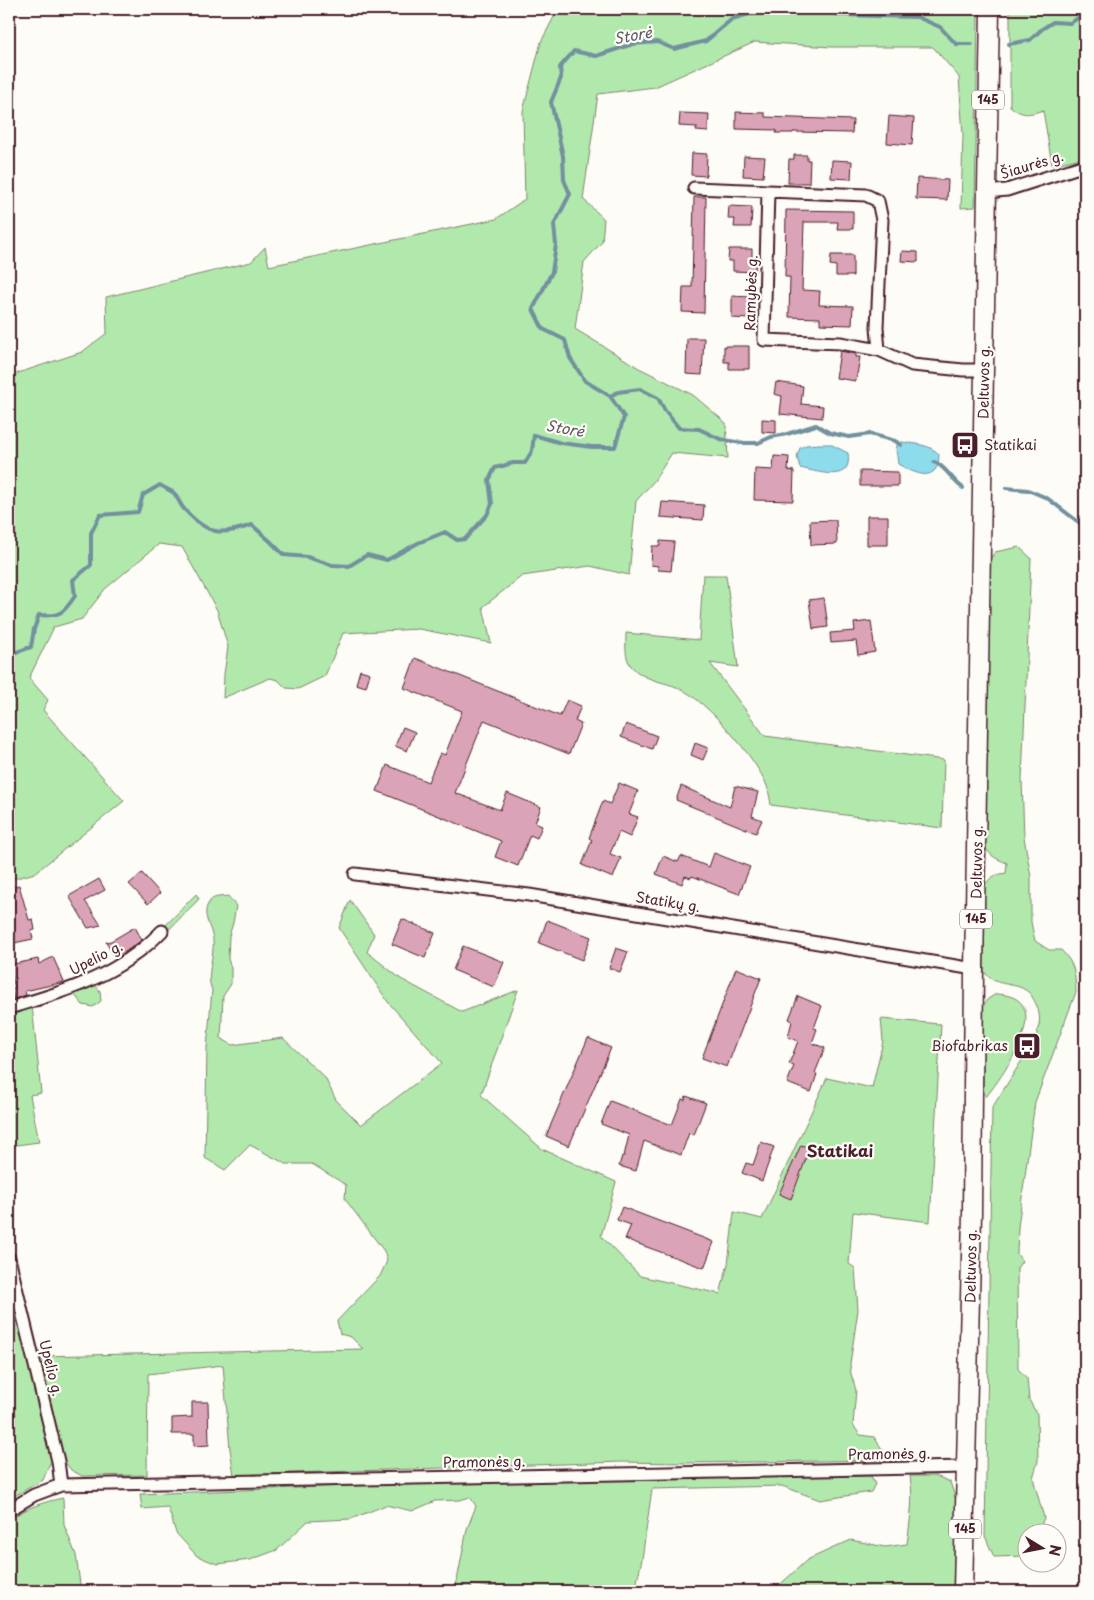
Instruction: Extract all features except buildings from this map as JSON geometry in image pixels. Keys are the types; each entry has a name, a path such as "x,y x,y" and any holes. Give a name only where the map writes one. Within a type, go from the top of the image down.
{"main road":[{"name":"145","path":"987,192 990,9"},
{"name":"Deltuvos g.","path":"963,1591 972,1214 974,969 987,192"}],"street":[{"name":"Šiaurės g.","path":"987,192 1007,190 1085,165"},
{"path":"694,188 866,195 878,201 882,220 877,327 879,350"},
{"name":"Ramybės g.","path":"768,191 764,340 840,343 879,350 912,365 984,370"},
{"name":"Statikų g.","path":"355,874 529,895 974,969"},
{"name":"Upelio g.","path":"9,1008 46,997 114,968 142,950 162,931"},
{"name":"Upelio g.","path":"9,1258 58,1462 61,1486"},
{"name":"Pramonės g.","path":"9,1510 34,1495 61,1486 966,1467"}],"green space":[{"path":"558,9 978,9 975,207 961,208 963,135 959,77 933,47 832,47 755,42 655,87 598,94 583,199 604,219 602,242 584,262 575,329 639,368 693,395 726,423 728,458 672,453 654,481 636,501 629,575 590,566 522,576 483,607 491,643 419,629 343,633 325,676 298,689 286,688 278,680 270,678 223,698 228,647 217,610 182,547 159,544 105,589 82,619 54,627 29,678 48,700 43,710 124,801 35,873 9,880 9,376 82,352 107,333 106,297 251,262 265,247 269,266 496,219 525,199 523,111 541,42"},
{"path":"1010,9 1085,9 1085,157 1052,165 1043,110 1026,114 1018,112 1010,106"},
{"path":"1019,547 1031,558 1022,780 1024,837 1031,877 1031,922 1035,941 1049,950 1061,950 1072,964 1075,974 1076,992 1035,1102 1018,1227 1017,1254 1022,1261 1017,1268 1018,1369 1027,1378 1029,1400 1037,1414 1038,1461 1033,1478 1044,1518 1042,1522 1016,1522 1016,1556 994,1557 985,1536 992,1108 1024,1057 1030,1056 1038,1040 1039,1021 1037,1006 1026,990 994,981 984,971 984,887 988,880 999,874 1006,873 1007,863 994,857 985,847 989,565 990,559 995,552"},
{"path":"703,575 726,575 738,667 710,663 765,736 944,760 942,828 771,805 767,786 753,761 716,717 679,688 648,678 631,666 626,655 626,633 699,640"},
{"path":"196,894 199,899 144,955 92,981 100,991 101,1001 93,1007 83,1005 73,993 32,1005 41,1093 30,1095 39,1142 9,1146 9,1005 78,982 112,966 156,935"},
{"path":"228,896 236,906 229,936 228,959 231,968 231,984 223,996 221,1038 232,1045 283,1038 325,1078 336,1100 361,1125 442,1063 388,1002 339,928 350,900 374,934 367,952 401,979 462,1012 518,990 481,1095 542,1149 616,1182 601,1236 640,1276 720,1294 728,1264 734,1212 762,1219 827,1078 872,1088 883,1041 881,1019 941,1024 930,1222 853,1212 849,1264 855,1268 858,1310 850,1364 856,1390 853,1425 860,1435 874,1437 884,1452 885,1460 622,1462 234,1475 223,1365 148,1374 147,1475 82,1476 71,1470 62,1458 50,1463 43,1480 9,1499 9,1236 40,1356 363,1349 351,1337 340,1334 337,1321 380,1276 387,1261 384,1251 345,1199 346,1185 312,1164 286,1164 250,1145 225,1170 205,1158 207,1048 212,990 209,978 213,945 206,911 212,899"},
{"path":"996,994 1015,998 1024,1008 1026,1021 1022,1038 1014,1055 986,1097 983,1091 983,1005"},
{"path":"871,1476 875,1484 871,1492 820,1500 782,1486 652,1489 642,1559 635,1591 527,1591 472,1585 470,1591 455,1591 467,1529 476,1506 470,1497 460,1500 435,1501 412,1511 386,1505 351,1519 308,1521 277,1550 250,1560 217,1564 197,1556 176,1533 168,1507 142,1509 140,1494 475,1481"},
{"path":"910,1476 936,1476 950,1482 956,1500 953,1591 773,1591 807,1560 851,1540 885,1547 907,1544 912,1502"},
{"path":"63,1498 64,1525 76,1555 81,1591 9,1591 9,1520 34,1506"}],"water":[{"path":"898,443 926,446 939,454 935,470 931,473 918,473 898,464 896,449"},
{"path":"830,444 848,453 848,463 845,469 833,474 800,468 797,456 800,448 806,445"}],"waterway":[{"name":"Storė","path":"9,650 17,652 31,647 39,615 60,613 71,602 75,596 73,580 91,565 91,533 100,515 138,512 143,495 160,485 174,493 185,510 208,529 223,532 252,525 284,555 307,557 332,565 349,566 367,555 387,560 418,543 445,532 457,540 465,539 487,515 492,504 489,480 495,468 513,463 525,463 532,451 534,435 561,443 592,447 615,447 624,417 610,396 585,381 570,358 565,340 543,329 533,309 552,272 556,245 554,225 570,194 564,180 563,156 551,102 561,78 560,67 574,51 596,56 633,44 657,42 674,49 706,41 732,19 749,14 776,12 783,9"},
{"name":"Storė","path":"822,9 838,15 917,17 940,27 956,44 972,44"},
{"name":"Storė","path":"1009,44 1030,40 1053,22 1070,23 1085,14"},
{"path":"610,396 618,392 640,389 658,398 665,411 679,428 699,429 720,439 741,443 758,443 771,437 816,425 830,433 849,437 870,434 895,441 901,445"},
{"path":"934,462 942,467 963,488"},
{"path":"1006,488 1028,490 1047,498 1085,527"}],"place":[{"name":"Statikai","path":"965,445"},
{"name":"Biofabrikas","path":"1027,1046"}],"district":[{"name":"Statikai","path":"840,1151"}]}
